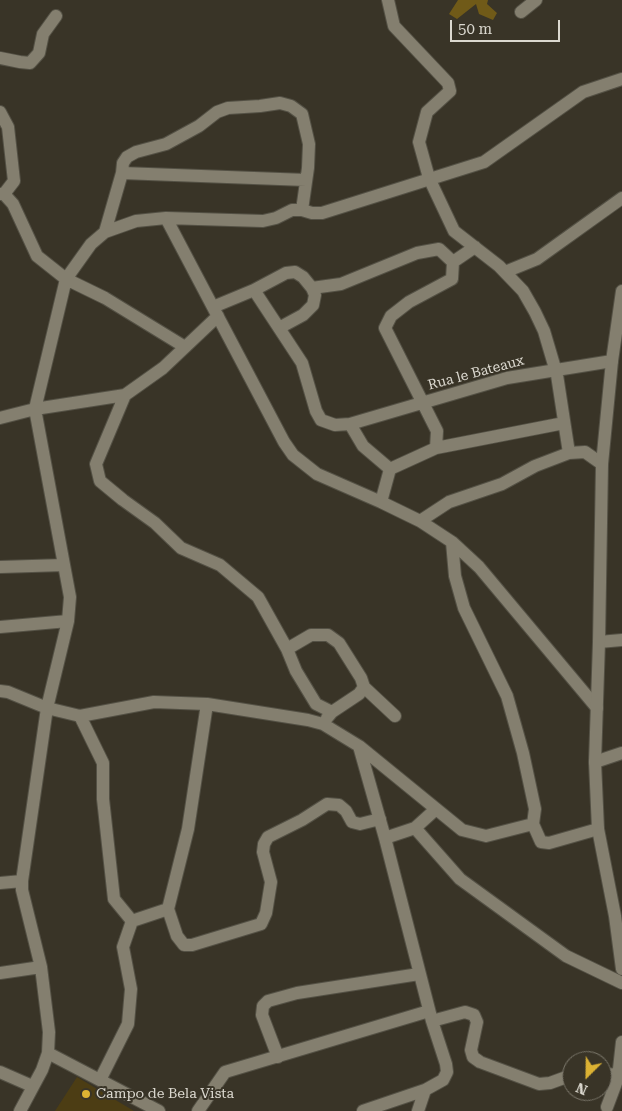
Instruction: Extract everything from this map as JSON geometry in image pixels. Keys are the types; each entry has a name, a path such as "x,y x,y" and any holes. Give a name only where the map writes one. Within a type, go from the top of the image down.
{"street":[{"path":"388,0 394,26 448,83 450,92 427,112 419,142 429,178 454,231 505,272 522,291 535,312 544,330 555,370 570,453"},
{"path":"521,12 536,0"},
{"path":"0,58 30,62 39,53 43,34 56,16"},
{"path":"20,1111 42,1070 48,1053 49,1032 41,967 22,890 22,881 48,708 68,621 70,597 35,409 66,279 91,244 105,232 136,221 166,218 263,222 292,210 302,210 312,214 322,213 484,162 583,92 622,79"},
{"path":"105,232 122,173 123,163 127,157 136,152 166,144 199,126 216,112 228,108 280,103 291,106 302,114 309,144 302,210"},
{"path":"0,112 8,127 14,181 2,194 13,204 36,256 66,279 105,298 185,347"},
{"path":"122,173 306,180"},
{"path":"505,272 537,259 622,198"},
{"path":"166,218 284,442 293,455 317,474 420,521 452,542 479,567 597,708"},
{"path":"453,262 475,247"},
{"path":"312,288 341,284 417,253 439,249 453,262"},
{"path":"436,448 437,431 385,328 391,316 410,302 452,279 453,262"},
{"path":"0,418 35,409 125,395 163,368 185,347 216,312 286,273 295,272 312,288 315,295 313,305 303,315 279,328"},
{"path":"254,290 302,364 316,411 321,420 334,425 350,424 363,446 390,469"},
{"path":"622,291 612,361 602,464 595,762 598,829 618,915 622,969"},
{"name":"Rua le Bateaux","path":"350,424 507,378 612,361"},
{"path":"125,395 96,464 100,481 156,523 181,548 220,565 258,597 287,649 296,672 316,704 332,712"},
{"path":"390,469 436,448 564,423"},
{"path":"420,521 450,502 502,484 535,466 570,453 585,452 602,464"},
{"path":"381,502 390,469"},
{"path":"452,542 455,576 464,608 507,696 524,753 535,809 533,824 541,842 549,843 598,829"},
{"path":"0,567 64,565"},
{"path":"0,627 68,621"},
{"path":"287,649 311,634 328,636 339,644 361,678 364,687 395,716"},
{"path":"599,642 622,640"},
{"path":"323,724 332,712 359,694 364,687"},
{"path":"0,690 48,708 80,716 154,702 207,704 308,720 323,724 359,746 462,830 486,836 533,824"},
{"path":"207,704 188,829 168,909 177,936 184,945 192,945 262,924 271,882 264,852 264,844 268,836 302,820 327,804 339,805 346,811 352,822 360,824 380,819"},
{"path":"80,716 103,762 103,798 114,899 132,921"},
{"path":"359,746 385,838 430,1016 447,1072 442,1080 425,1090 363,1111"},
{"path":"595,762 622,753"},
{"path":"385,838 415,828 436,809"},
{"path":"415,828 460,879 566,956 622,983"},
{"path":"0,883 22,881"},
{"path":"132,921 168,909"},
{"path":"100,1080 128,1024 131,989 123,947 132,921"},
{"path":"0,973 41,967"},
{"path":"278,1056 262,1015 263,1006 268,1001 297,993 419,974"},
{"path":"198,1111 226,1072 278,1056 430,1016 465,1012 474,1015 477,1022 471,1050 473,1057 480,1062 539,1084 550,1083 562,1079"},
{"path":"605,1109 618,1076 622,1042"},
{"path":"48,1053 159,1111"},
{"path":"0,1072 32,1086"},
{"path":"612,1075 618,1076"},
{"path":"618,1076 622,1091"},
{"path":"418,1111 425,1090"},
{"path":"605,1109 616,1102 622,1102"}],"shaded area":[{"path":"458,0 488,0 487,4 497,13 493,20 479,14 476,4 457,19 449,14"},
{"name":"Campo de Bela Vista","path":"77,1077 134,1111 55,1111"}],"place":[{"name":"Campo de Bela Vista","path":"86,1094"}]}
